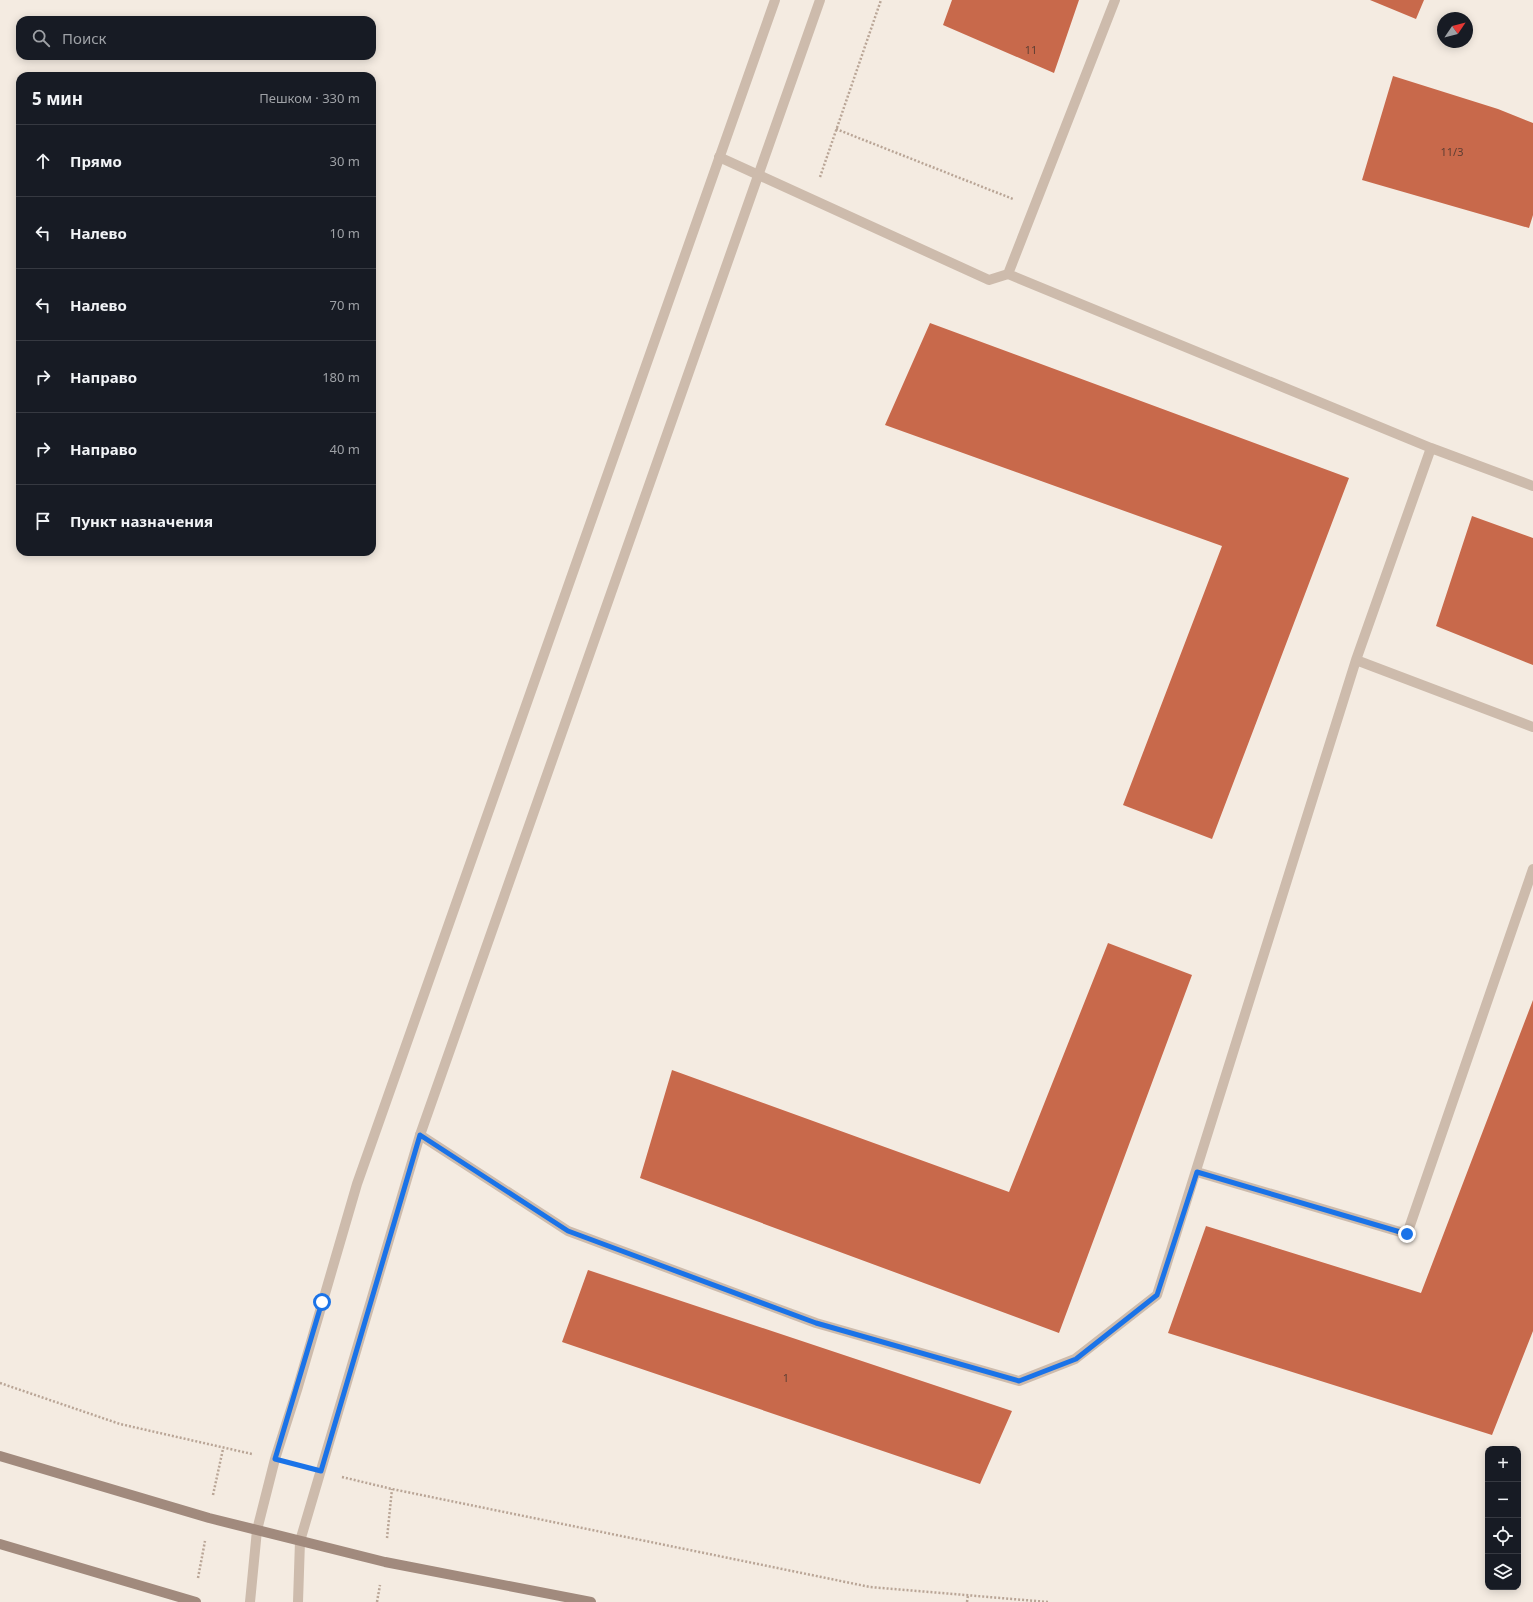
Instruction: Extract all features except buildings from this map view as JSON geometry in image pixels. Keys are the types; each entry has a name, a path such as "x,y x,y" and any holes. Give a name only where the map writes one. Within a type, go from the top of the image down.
{"main road":[{"path":"0,1456 209,1518 384,1562 591,1602"},
{"path":"0,1544 196,1602"}],"street":[{"path":"250,1602 257,1530 275,1459 297,1390 356,1184 775,0"},
{"path":"298,1602 300,1541 420,1135 820,0"},
{"path":"1008,274 1115,0"},
{"path":"719,158 758,174 989,280 1008,274 1432,448 1533,486"},
{"path":"420,1135 568,1231 816,1323 1019,1381 1076,1359 1157,1295 1197,1172 1356,660 1432,448"},
{"path":"1356,660 1533,727"},
{"path":"1197,1172 1407,1234 1533,869"}],"path":[{"path":"812,199 881,0"},
{"path":"836,129 1034,208"},
{"path":"0,1383 120,1424 223,1449 275,1459"},
{"path":"321,1471 385,1488 870,1588 1048,1602"},
{"path":"967,1602 968,1595"}],"route":[{"path":"322,1302 297,1390 275,1459 321,1471 420,1135 568,1231 816,1323 1019,1381 1076,1359 1157,1295 1197,1172 1407,1234"}]}
